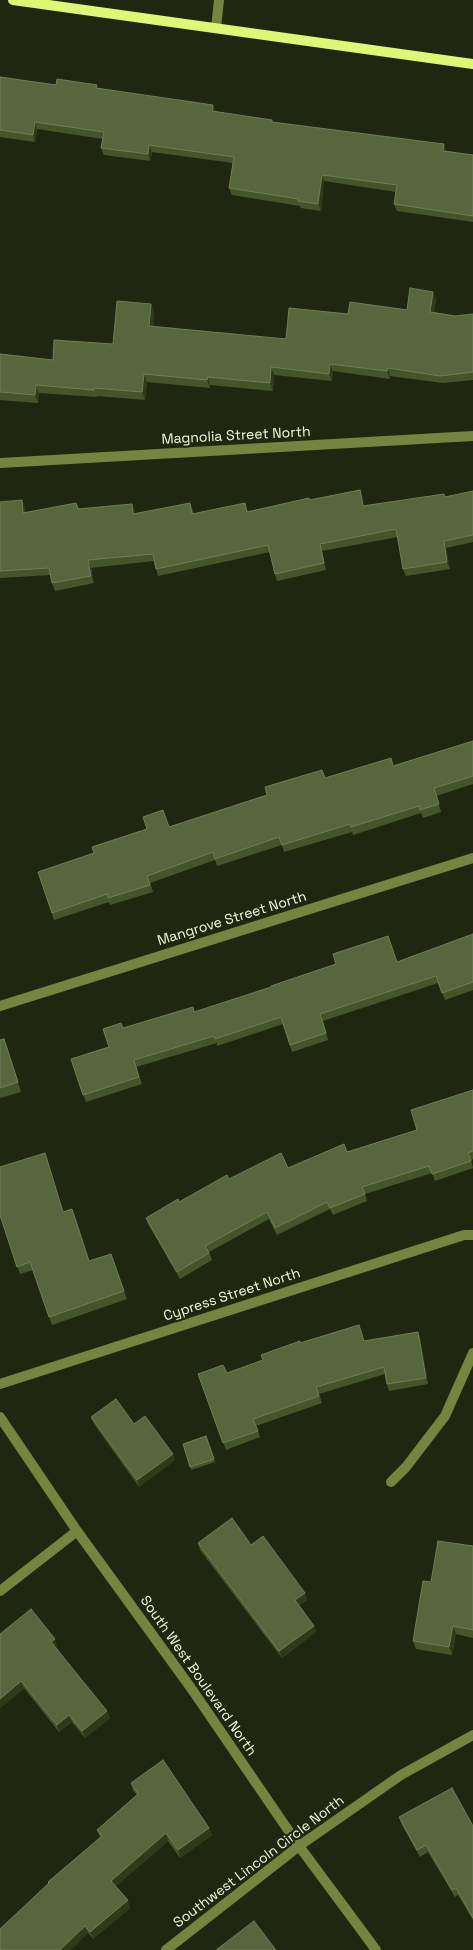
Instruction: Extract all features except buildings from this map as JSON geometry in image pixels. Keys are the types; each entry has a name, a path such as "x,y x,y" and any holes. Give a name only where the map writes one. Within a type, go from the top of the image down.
{"main road":[{"path":"13,0 473,64"}],"street":[{"path":"216,28 220,0"},
{"name":"Magnolia Street North","path":"0,463 473,436"},
{"name":"Mangrove Street North","path":"0,1006 473,858"},
{"name":"Cypress Street North","path":"0,1384 457,1237 473,1235"},
{"path":"391,1482 406,1467 445,1416 473,1353"},
{"name":"South West Boulevard North","path":"0,1417 77,1531 191,1688 299,1846 376,1950"},
{"path":"0,1591 77,1531"},
{"name":"Southwest Lincoln Circle North","path":"166,1950 299,1846 400,1775 473,1735"}]}
